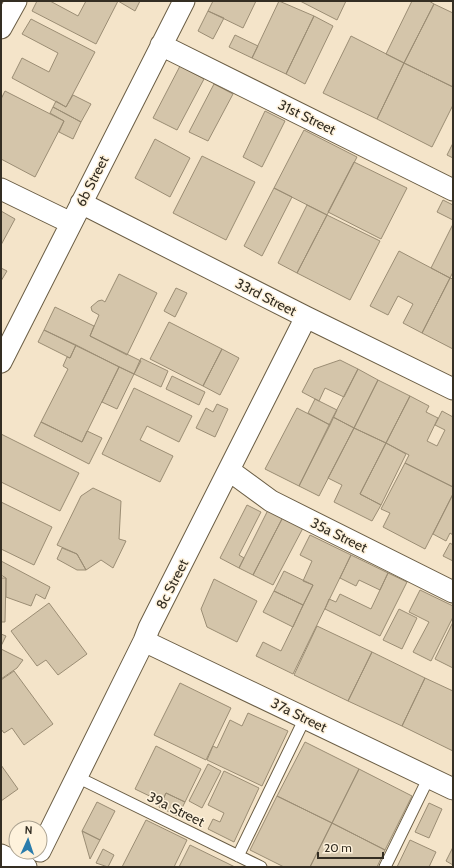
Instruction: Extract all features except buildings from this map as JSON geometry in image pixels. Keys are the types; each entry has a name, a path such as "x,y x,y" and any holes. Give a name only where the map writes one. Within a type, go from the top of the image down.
{"street":[{"path":"1,28 16,1"},
{"name":"6b Street","path":"1,362 161,45 181,2"},
{"name":"31st Street","path":"161,45 453,190"},
{"path":"1,189 71,224"},
{"name":"33rd Street","path":"81,203 306,317 453,389"},
{"name":"8c Street","path":"48,836 149,628 230,471 306,317"},
{"name":"35a Street","path":"230,471 271,501 453,592"},
{"name":"37a Street","path":"144,641 453,789"},
{"path":"1,855 26,867"}],"lane":[{"path":"238,856 304,718"},
{"name":"39a Street","path":"77,777 261,867"},
{"path":"385,867 429,777"}]}
